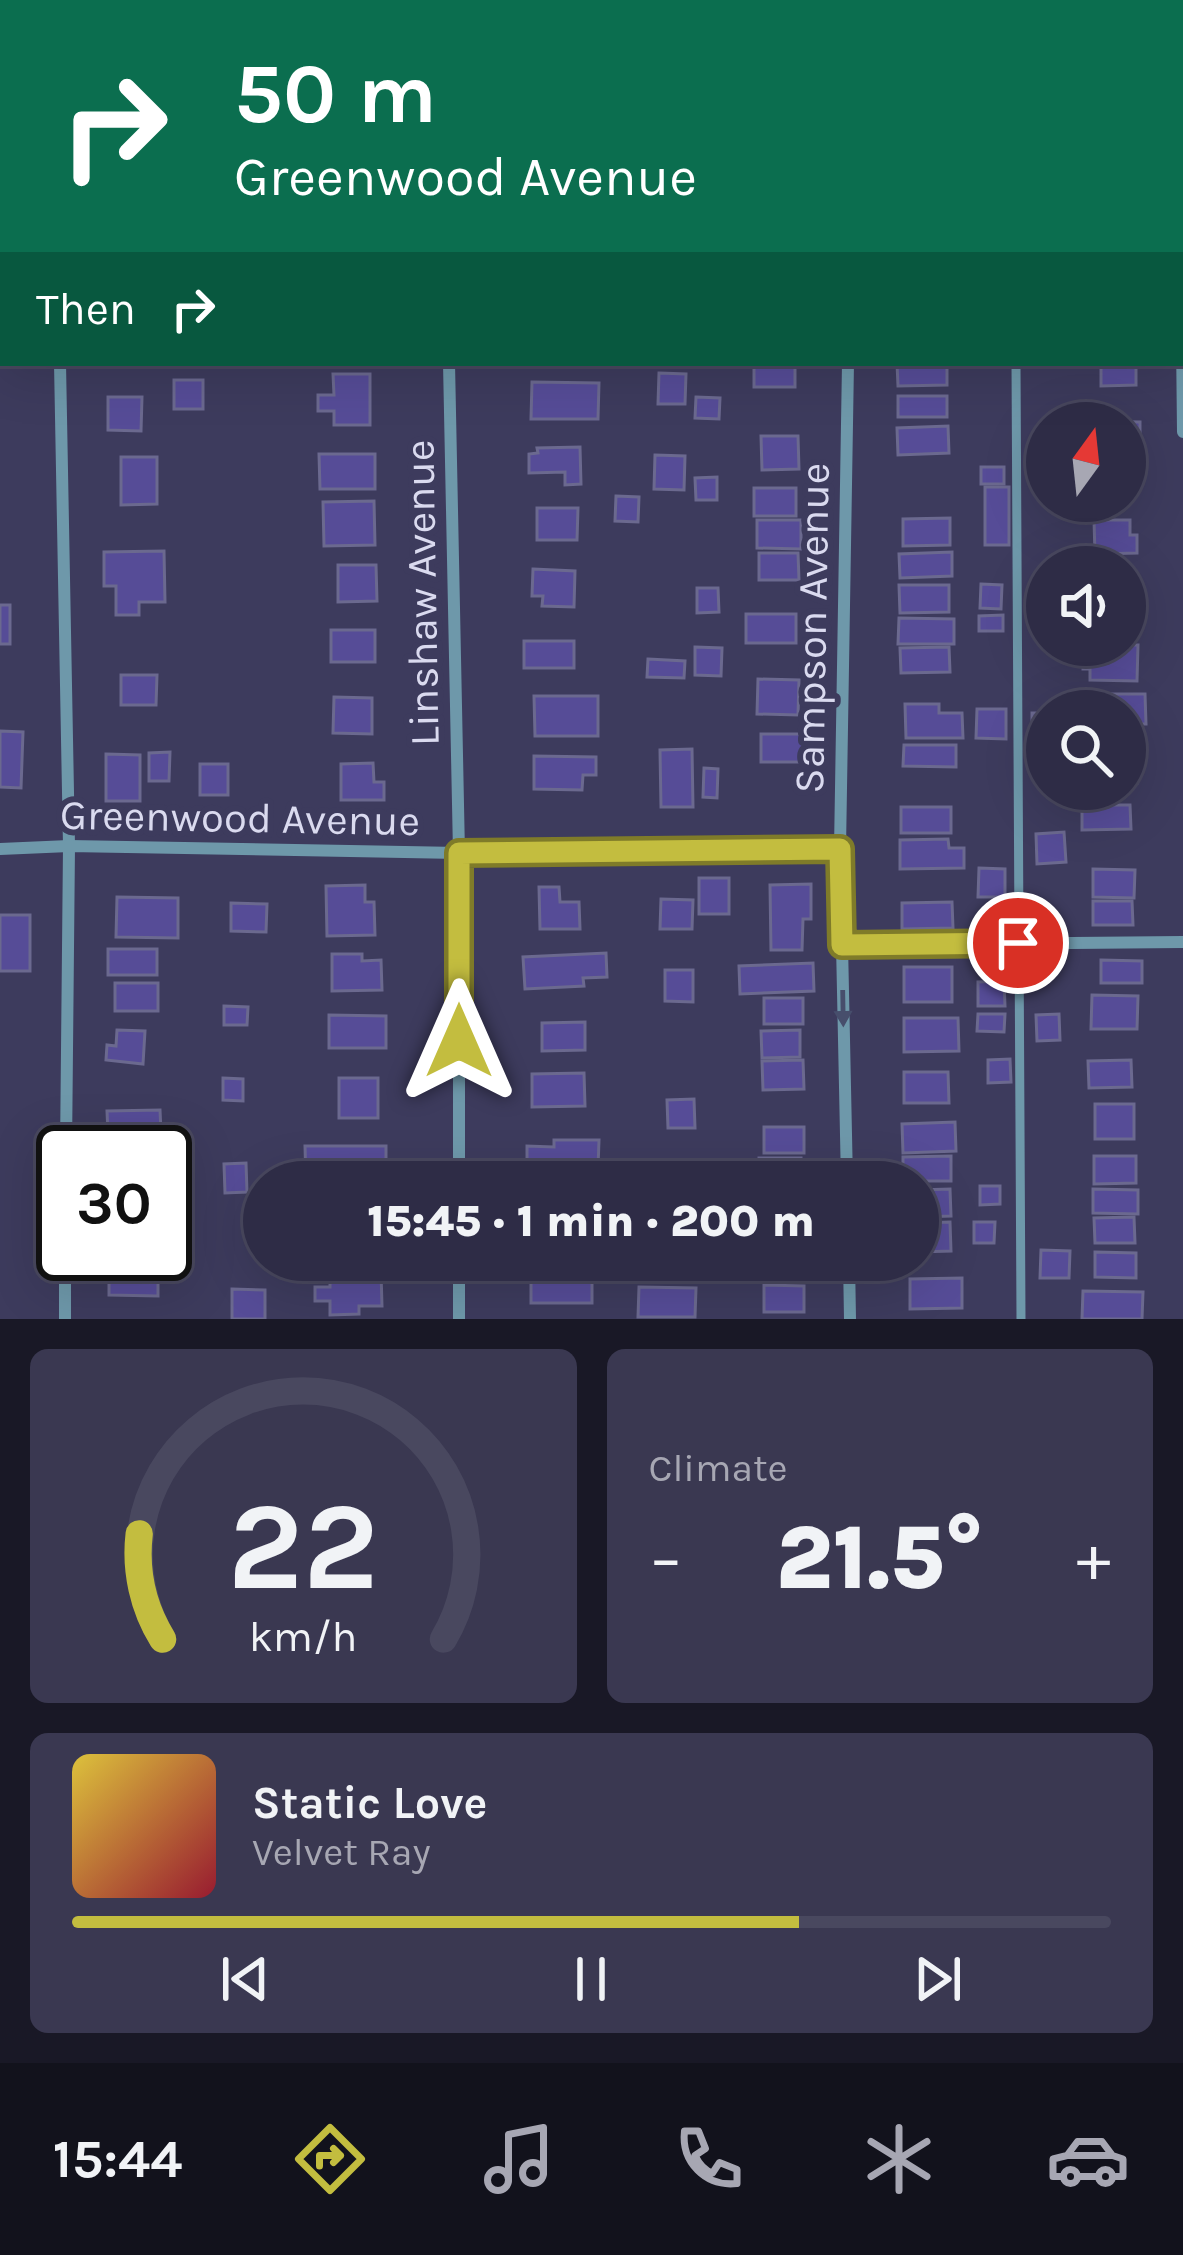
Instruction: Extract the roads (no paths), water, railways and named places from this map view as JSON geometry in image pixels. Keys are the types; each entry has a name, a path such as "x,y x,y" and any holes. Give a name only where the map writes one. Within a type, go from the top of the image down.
{"street":[{"path":"60,366 69,847 66,1125"},
{"name":"Linshaw Avenue","path":"448,366 459,853 459,1161"},
{"name":"Sampson Avenue","path":"847,1161 840,849 848,366"},
{"path":"1182,366 1183,432"},
{"name":"Greenwood Avenue","path":"0,849 459,853 840,849"},
{"path":"842,945 1183,942"},
{"path":"65,1281 65,1319"},
{"path":"459,1281 459,1319"},
{"path":"849,1281 850,1319"}],"lane":[{"path":"1016,366 1021,1319"}]}
